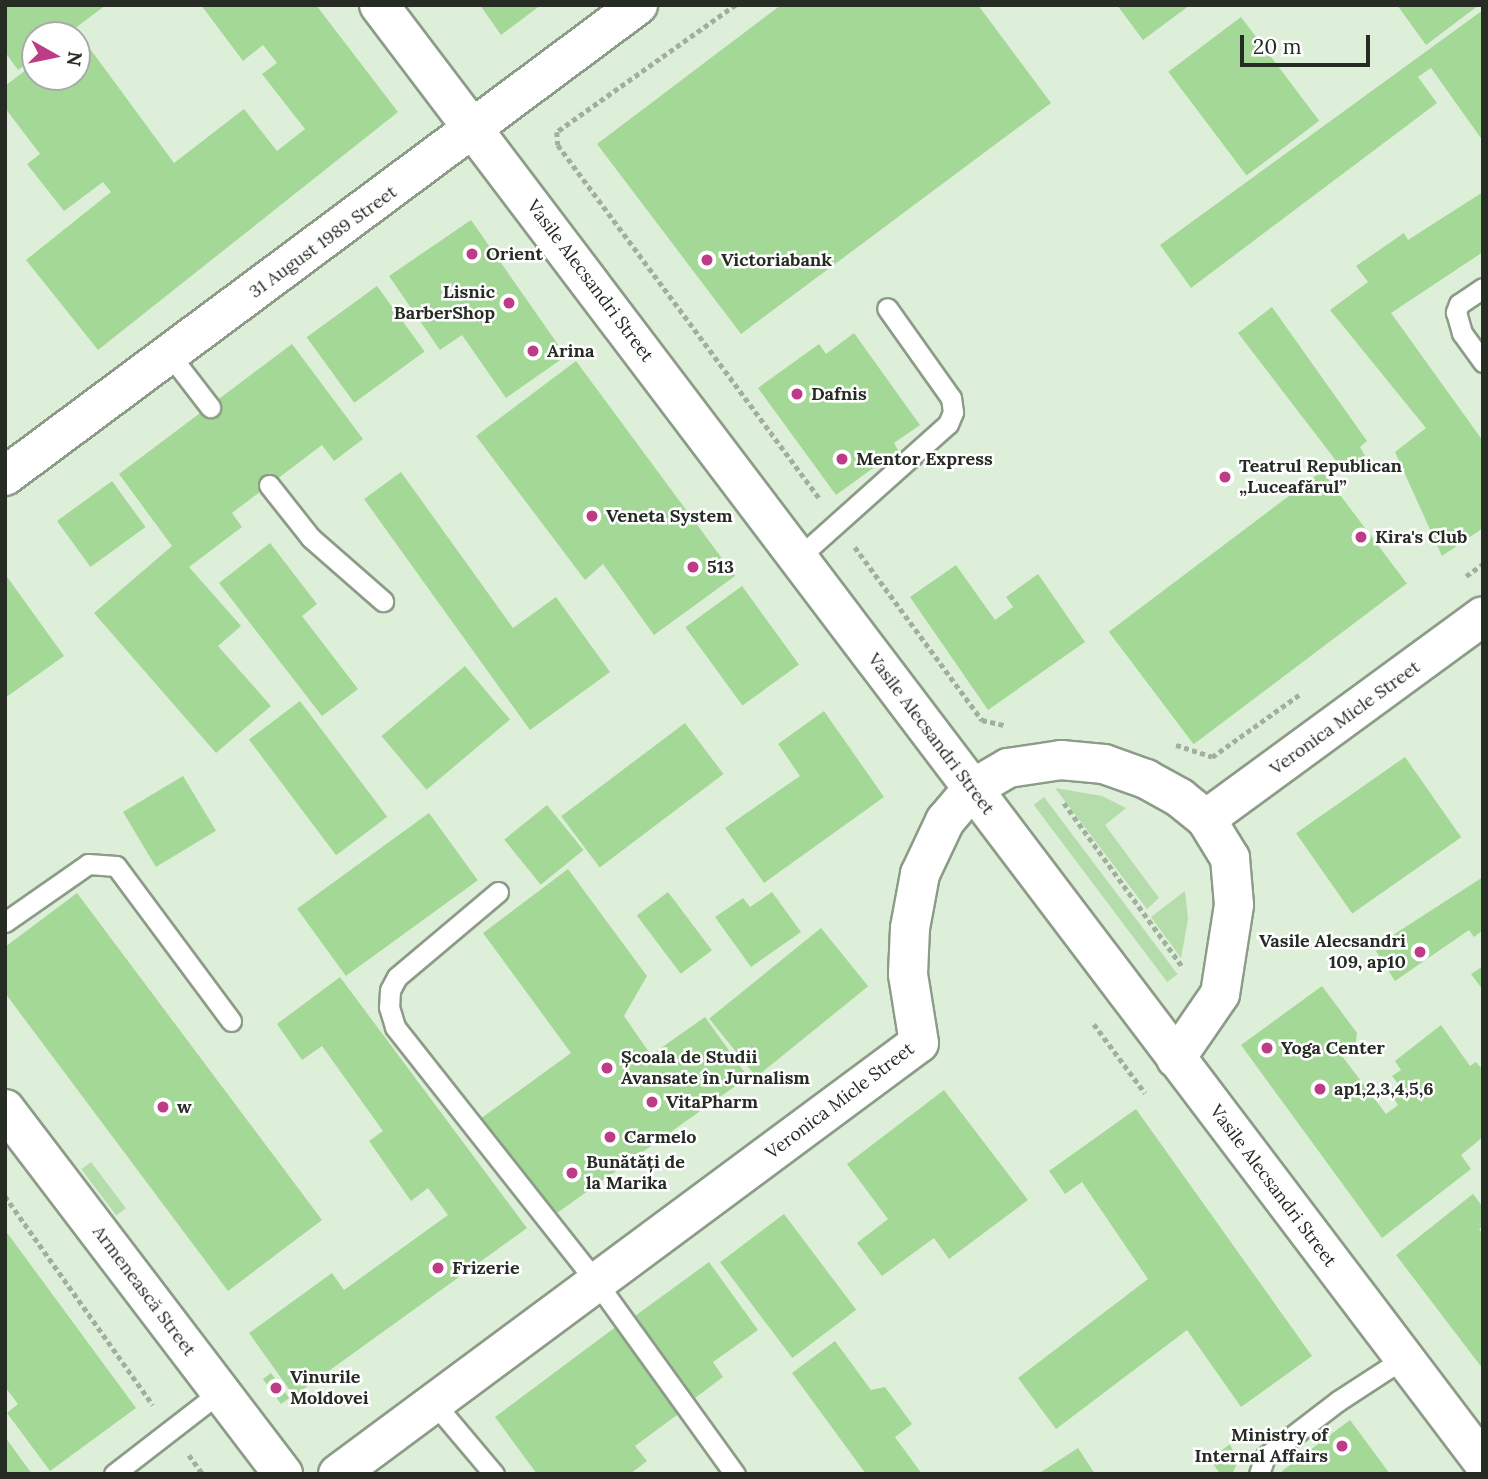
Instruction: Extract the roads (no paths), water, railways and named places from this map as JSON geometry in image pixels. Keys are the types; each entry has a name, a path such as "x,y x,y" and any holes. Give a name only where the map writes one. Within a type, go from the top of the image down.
{"street":[{"name":"Vasile Alecsandri Street","path":"379,5 1483,1462"},
{"name":"31 August 1989 Street","path":"5,476 435,159 470,128 638,5"},
{"name":"Veronica Micle Street","path":"1206,819 1483,616"},
{"name":"Veronica Micle Street","path":"338,1474 919,1042 908,974 910,929 920,874 945,821 972,789 1008,768 1061,760 1104,764 1146,779 1180,798 1206,819 1230,858 1234,905 1220,994 1176,1058"},
{"name":"Armenească Street","path":"5,1109 283,1474"}],"lane":[{"path":"1483,288 1459,304 1455,312 1462,333 1483,362"},
{"path":"798,558 948,425 953,412 951,398 887,308"},
{"path":"170,355 210,407"},
{"path":"269,485 311,538 383,600"},
{"path":"5,922 88,864 116,866 231,1021"},
{"path":"499,892 397,977 390,990 389,1007 395,1027 597,1283 735,1474"},
{"path":"1259,1474 1265,1457 1338,1401 1404,1358"},
{"path":"114,1474 220,1392"},
{"path":"434,1403 494,1474"}],"place":[{"name":"Orient","path":"472,254"},
{"name":"Victoriabank","path":"707,260"},
{"name":"Lisnic BarberShop","path":"509,303"},
{"name":"Arina","path":"533,351"},
{"name":"Dafnis","path":"797,394"},
{"name":"Mentor Express","path":"842,459"},
{"name":"Teatrul Republican „Luceafărul”","path":"1225,477"},
{"name":"Veneta System","path":"592,516"},
{"name":"Kira's Club","path":"1361,537"},
{"name":"513","path":"693,567"},
{"name":"Vasile Alecsandri 109, ap10","path":"1420,952"},
{"name":"Yoga Center","path":"1267,1048"},
{"name":"Școala de Studii Avansate în Jurnalism","path":"607,1068"},
{"name":"ap1,2,3,4,5,6","path":"1320,1089"},
{"name":"VitaPharm","path":"652,1102"},
{"name":"w","path":"163,1107"},
{"name":"Carmelo","path":"610,1137"},
{"name":"Bunătăți de la Marika","path":"572,1173"},
{"name":"Frizerie","path":"438,1268"},
{"name":"Vinurile Moldovei","path":"276,1388"},
{"name":"Ministry of Internal Affairs","path":"1342,1446"}]}
